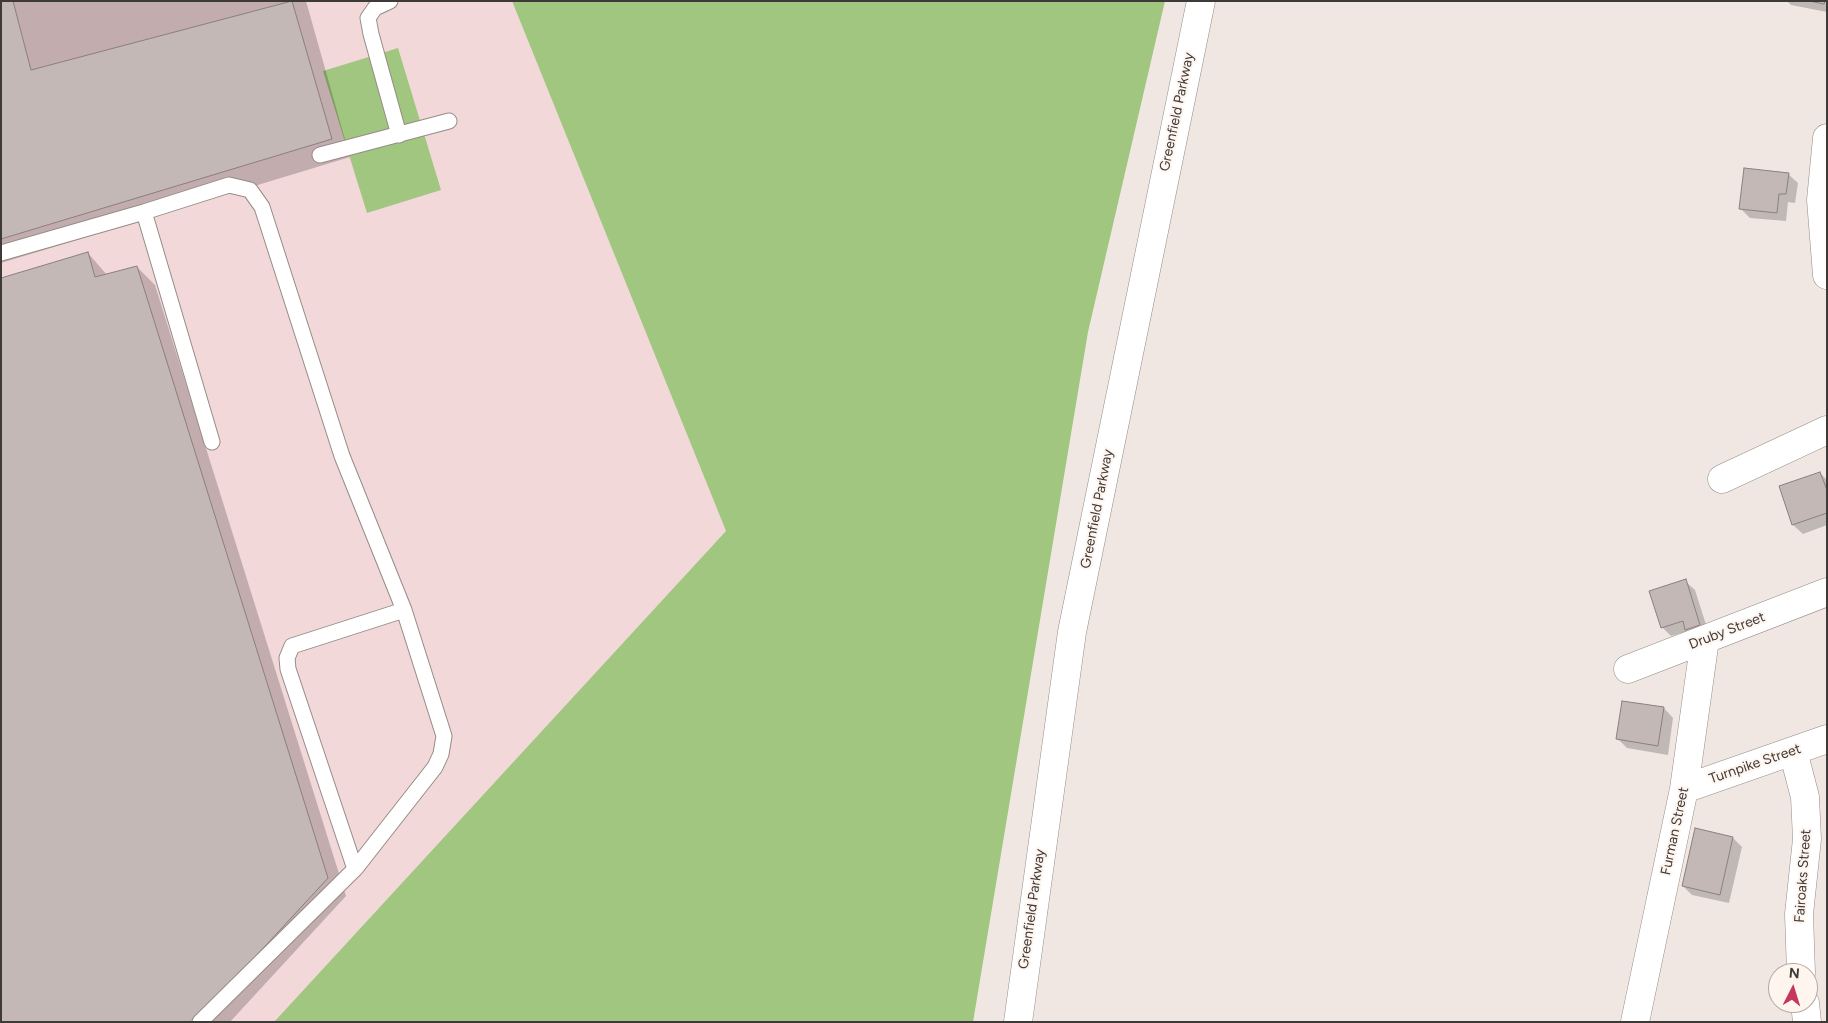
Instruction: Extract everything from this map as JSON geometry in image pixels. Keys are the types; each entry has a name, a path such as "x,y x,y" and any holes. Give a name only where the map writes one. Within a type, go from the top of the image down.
{"street":[{"name":"Greenfield Parkway","path":"1018,1022 1072,632 1201,1"},
{"path":"1827,138 1821,200 1827,276"},
{"path":"1722,479 1827,430"},
{"name":"Druby Street","path":"1628,669 1827,592"},
{"name":"Furman Street","path":"1634,1022 1684,789 1705,639"},
{"name":"Turnpike Street","path":"1684,789 1827,739"},
{"name":"Fairoaks Street","path":"1793,751 1805,797 1807,840 1799,914 1801,963"}],"lane":[{"path":"390,1 375,8 368,18 399,135"},
{"path":"320,155 449,121"},
{"path":"1,253 144,212 229,185 250,190 262,208 342,456 404,610 444,736 441,754 435,767 355,869 200,1022"},
{"path":"144,212 212,442"},
{"path":"355,869 288,669 287,658 292,646 404,610"}],"shaded area":[{"path":"1,1 512,1 726,531 274,1022 1,1022"}],"green space":[{"path":"512,1 1165,1 1088,332 973,1022 274,1022 726,531"},
{"path":"398,48 441,190 367,213 323,71"}],"building":[{"path":"1,1 292,1 332,139 1,239"},
{"path":"13,1 292,1 31,70"},
{"path":"1809,1 1825,1 1824,4"},
{"path":"1744,168 1789,173 1786,194 1779,194 1777,213 1739,209"},
{"path":"88,252 95,277 137,266 328,878 195,1022 1,1022 1,278"},
{"path":"1820,472 1827,490 1827,513 1792,525 1779,486"},
{"path":"1686,579 1700,625 1685,630 1683,621 1661,628 1649,591"},
{"path":"1622,701 1664,707 1658,746 1616,739"},
{"path":"1695,828 1733,837 1720,895 1682,886"}]}
